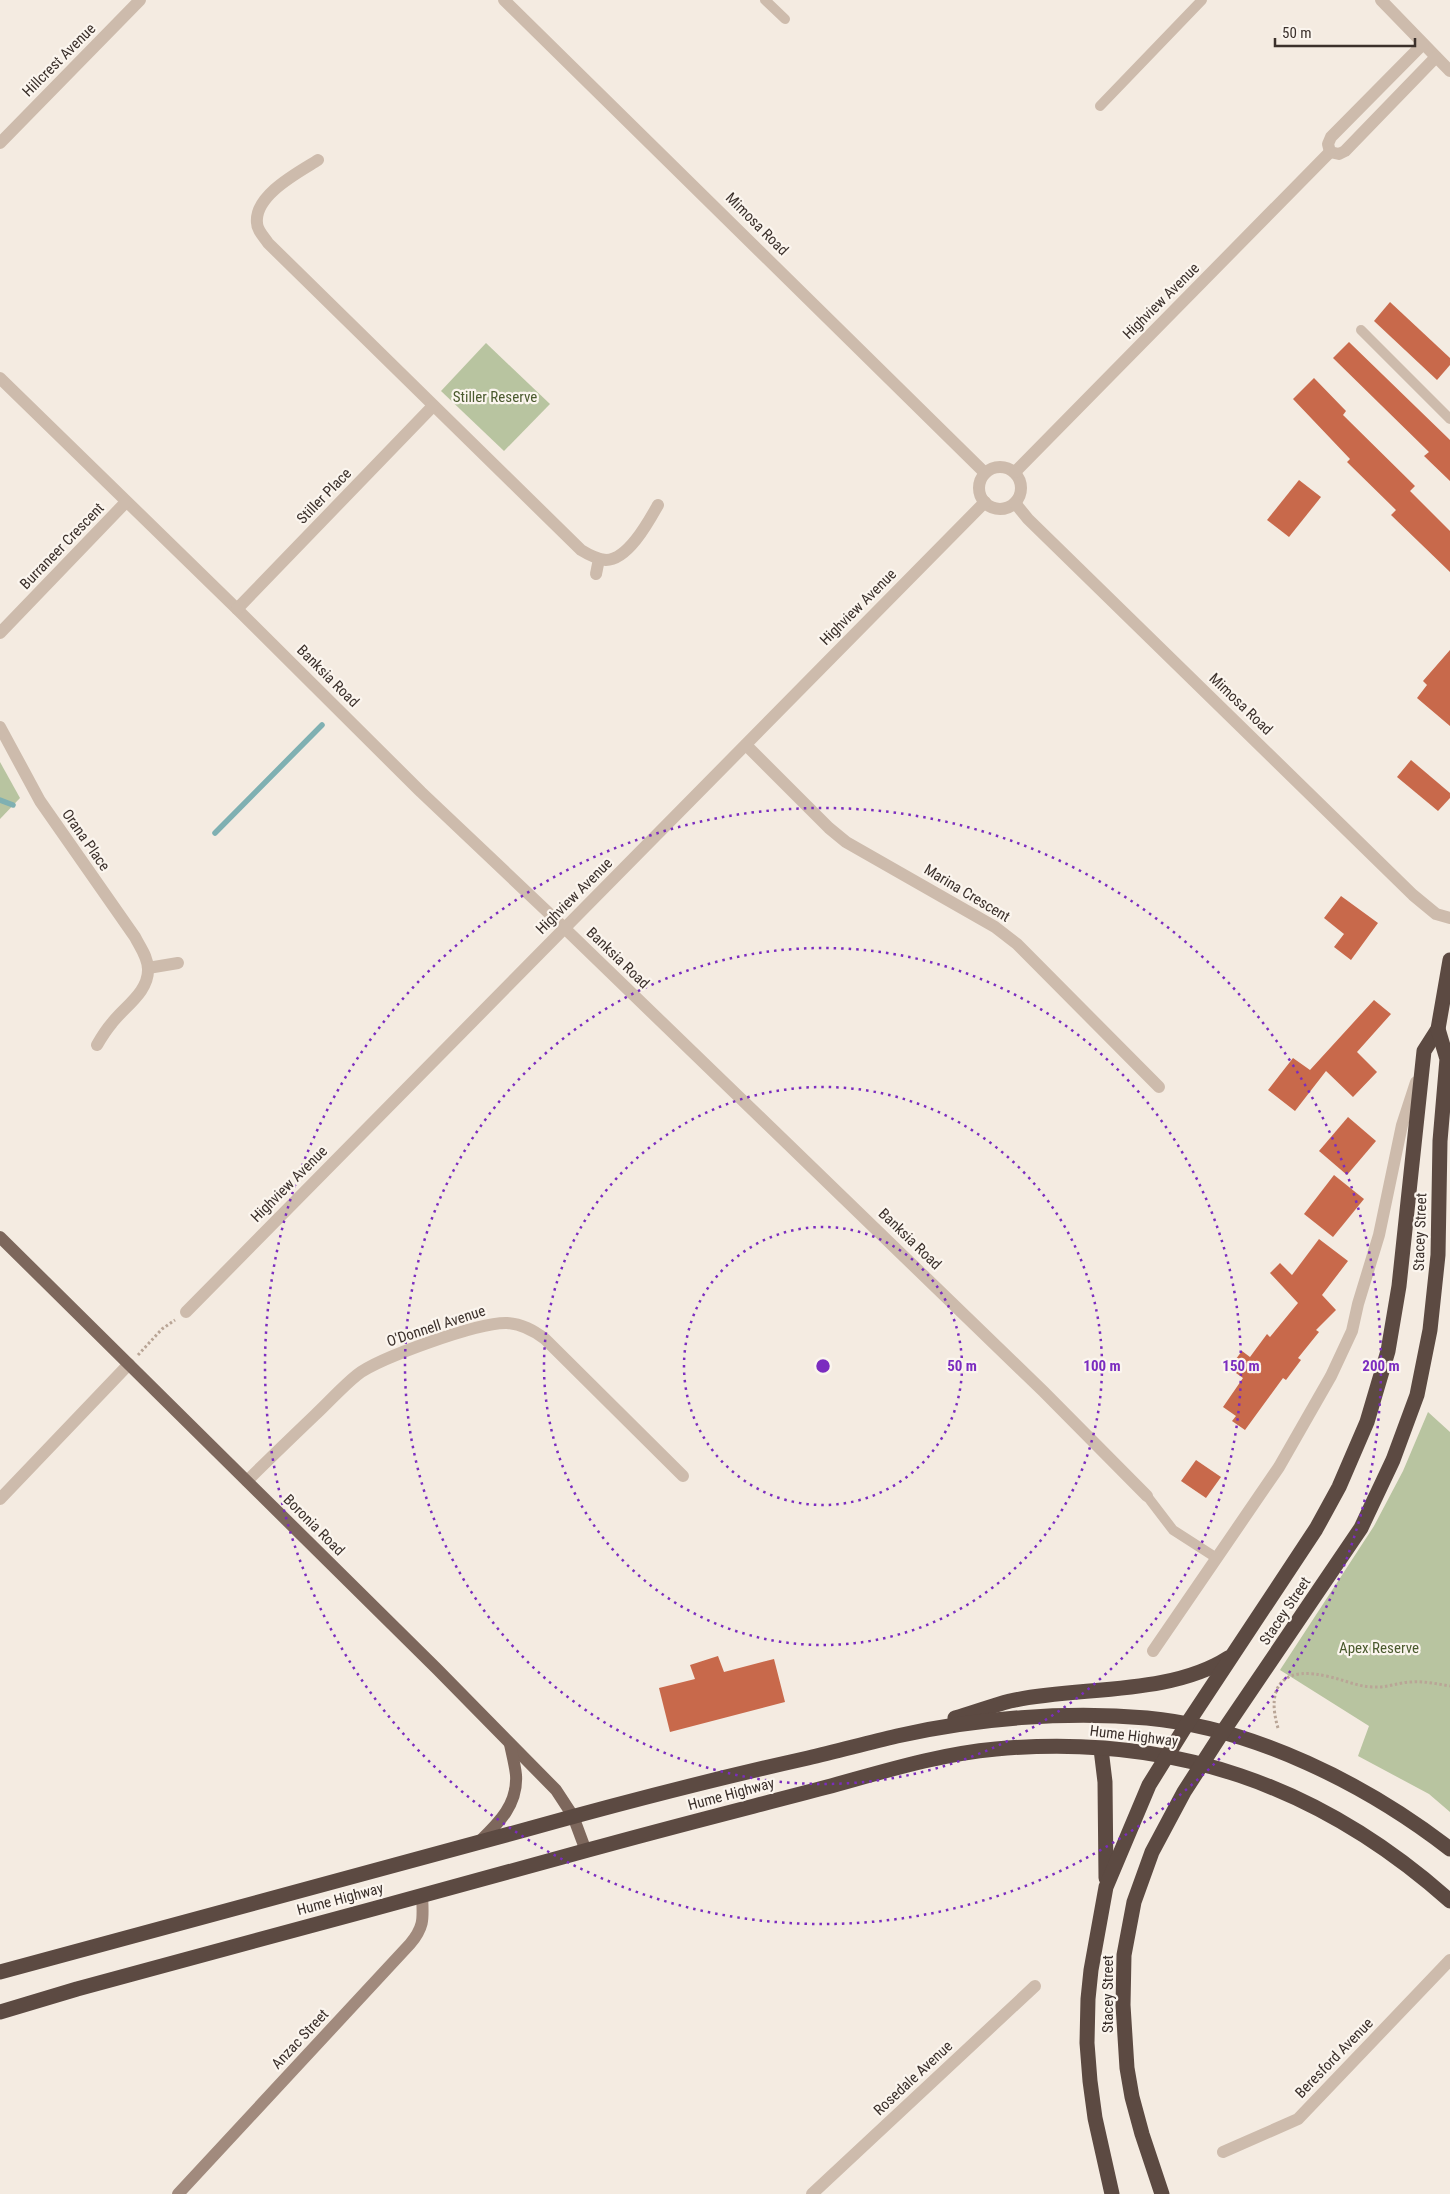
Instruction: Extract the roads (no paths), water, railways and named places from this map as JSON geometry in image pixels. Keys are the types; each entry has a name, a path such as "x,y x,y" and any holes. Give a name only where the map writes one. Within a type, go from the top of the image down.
{"highway":[{"name":"Stacey Street","path":"1112,2194 1095,2118 1090,2081 1088,2043 1088,1999 1091,1970 1106,1887 1149,1785 1186,1724 1316,1529 1339,1487 1367,1422 1388,1351 1399,1286 1416,1142 1424,1051 1438,1029 1450,960"},
{"name":"Stacey Street","path":"1162,2194 1142,2134 1130,2087 1123,2005 1124,1955 1134,1902 1152,1852 1202,1763 1361,1528 1393,1460 1417,1395 1430,1330 1438,1255 1440,1141 1447,1059 1438,1029"},
{"path":"899,1736 1010,1701 1134,1686 1175,1678 1217,1665 1232,1655"},
{"name":"Hume Highway","path":"0,1972 670,1790 899,1736 980,1722 1052,1717 1116,1716 1149,1718 1186,1724 1222,1733 1279,1751 1350,1783 1420,1826 1450,1849"},
{"name":"Hume Highway","path":"0,2012 77,1989 422,1895 881,1772 954,1755 994,1749 1029,1747 1130,1751 1202,1763 1274,1787 1349,1824 1388,1850 1450,1901"},
{"path":"1102,1749 1105,1782 1106,1887"}],"main road":[{"name":"Boronia Road","path":"0,1237 437,1669 556,1790 573,1816 586,1851"},
{"path":"480,1841 502,1821 512,1801 516,1776 510,1744"}],"street":[{"name":"Hillcrest Avenue","path":"0,143 140,0"},
{"name":"Mimosa Road","path":"504,0 985,473"},
{"path":"1381,0 1450,71"},
{"name":"Highview Avenue","path":"1330,152 1328,144 1331,137 1423,44"},
{"name":"Highview Avenue","path":"1330,152 1338,154 1345,151 1436,57"},
{"name":"Highview Avenue","path":"1015,472 1330,152"},
{"path":"318,160 275,188 250,226 581,550 599,559 609,560 619,556 646,526 658,504"},
{"name":"Banksia Road","path":"0,378 421,792 565,928 1044,1391 1148,1496"},
{"name":"Stiller Place","path":"237,609 434,406"},
{"path":"1000,467 1008,468 1015,472 1020,479 1022,487 1020,496 1015,503 1010,507 997,509 985,502 979,488 985,473 1000,467"},
{"name":"Burraneer Crescent","path":"0,633 126,502"},
{"name":"Highview Avenue","path":"186,1312 985,502"},
{"name":"Mimosa Road","path":"1015,503 1028,519 1413,895 1436,914 1450,918"},
{"path":"596,574 599,559"},
{"name":"Orana Place","path":"0,727 40,801 135,937 146,956 148,968"},
{"name":"Marina Crescent","path":"746,744 828,828 846,842 995,927 1017,944 1159,1087"},
{"path":"96,1045 112,1022 141,990 147,978 148,968 178,963"},
{"name":"Stacey Street","path":"1153,1651 1279,1467 1332,1376 1352,1331 1358,1304 1379,1235 1402,1125 1421,1069"},
{"name":"O'Donnell Avenue","path":"246,1481 351,1380 377,1362 443,1339 490,1325 506,1323 530,1328 544,1339 683,1476"},
{"path":"0,1499 129,1364"},
{"name":"Anzac Street","path":"178,2194 419,1933 423,1924 422,1895"},
{"name":"Beresford Avenue","path":"1223,2152 1298,2119 1450,1960"},
{"name":"Rosedale Avenue","path":"812,2194 1035,1986"}],"lane":[{"path":"765,0 785,19"},
{"path":"1100,106 1202,0"},
{"path":"1361,330 1450,419"},
{"name":"Banksia Road","path":"1148,1496 1173,1530 1216,1558"}],"waterway":[{"path":"215,833 322,725"},
{"path":"0,800 13,805"}],"park label":[{"name":"Stiller Reserve","path":"495,397"},
{"name":"Apex Reserve","path":"1379,1648"}]}
